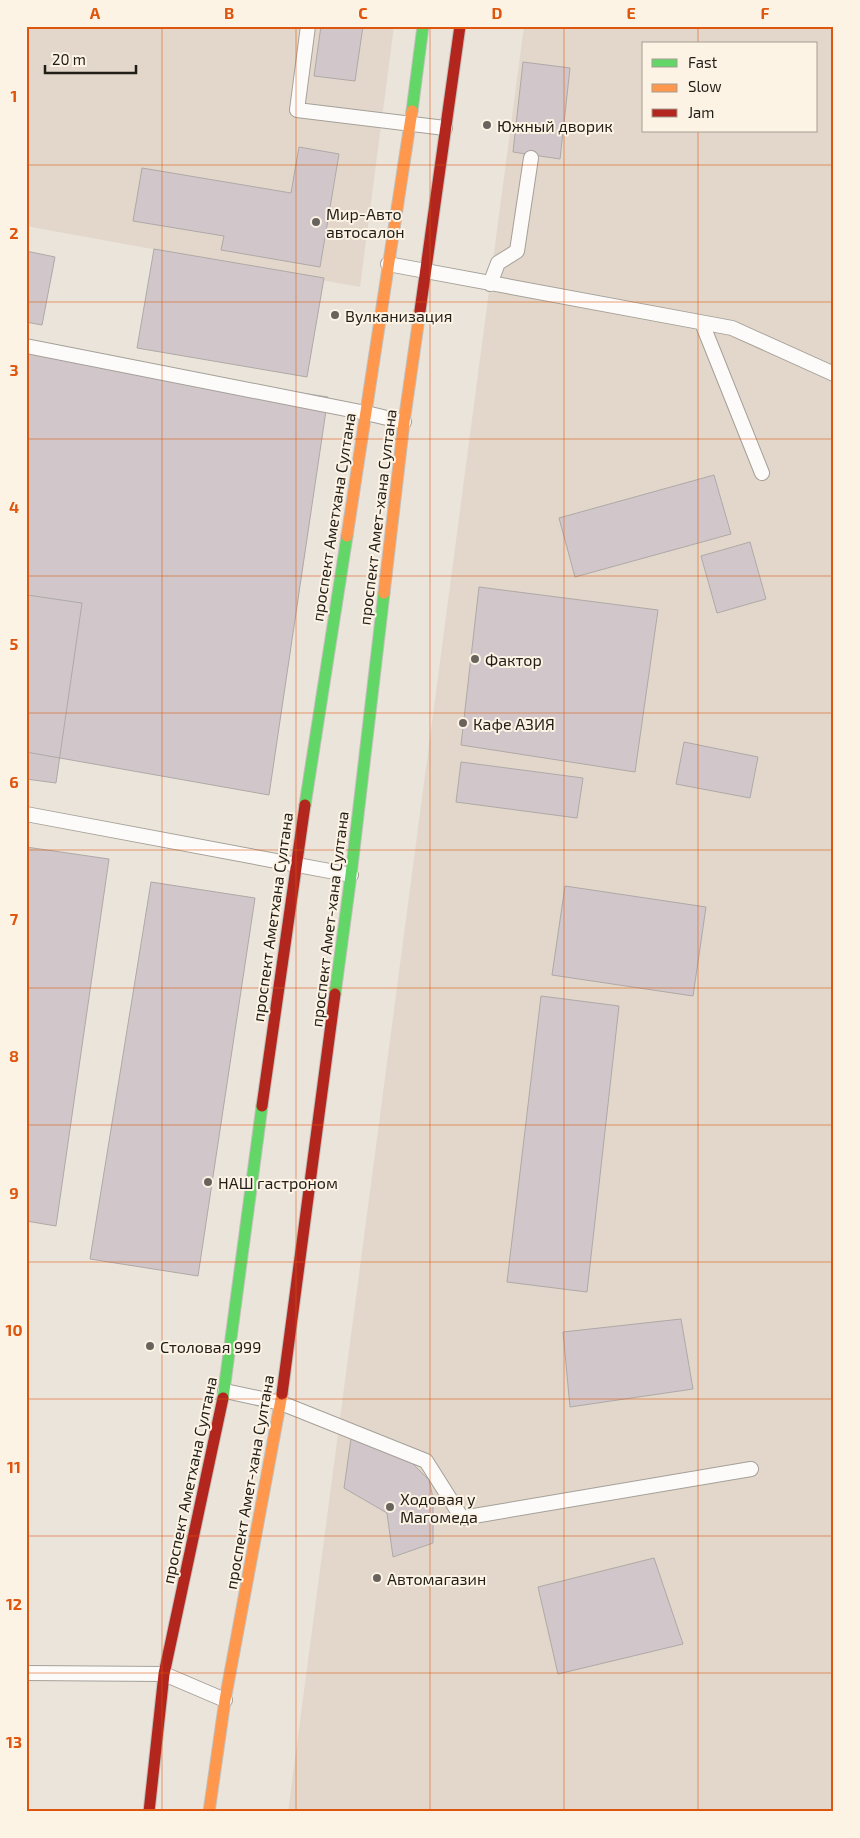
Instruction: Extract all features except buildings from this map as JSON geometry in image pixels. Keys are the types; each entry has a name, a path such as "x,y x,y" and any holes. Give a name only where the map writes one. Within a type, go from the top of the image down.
{"main road":[{"name":"проспект Аметхана Султана","path":"149,1812 164,1674 225,1392 265,1082 296,864 410,124 423,26"},
{"name":"проспект Амет-хана Султана","path":"209,1812 225,1700 281,1403 351,875 404,422 460,26"}],"lane":[{"path":"308,26 297,110 445,128"},
{"path":"490,284 498,263 517,251 530,158"},
{"path":"388,264 732,328 834,374"},
{"path":"702,323 762,473"},
{"path":"26,346 404,422"},
{"path":"26,814 351,875"},
{"path":"225,1392 281,1403 426,1461 462,1518 751,1470"},
{"path":"26,1673 164,1674 225,1700"}],"shaded area":[{"path":"26,26 394,26 360,287 26,226"},
{"path":"524,26 834,26 834,1812 288,1812"}],"traffic: fast":[{"path":"412,111 423,26"},
{"path":"305,805 347,536"},
{"path":"335,994 384,593"},
{"path":"223,1398 262,1106"}],"traffic: slow":[{"path":"347,536 412,111"},
{"path":"384,593 404,422 420,311"},
{"path":"209,1812 225,1700 282,1394"}],"traffic: jam":[{"path":"420,311 460,26"},
{"path":"262,1106 305,805"},
{"path":"282,1394 335,994"},
{"path":"149,1812 164,1674 223,1398"}],"place":[{"name":"Южный дворик","path":"487,125"},
{"name":"Мир-Авто автосалон","path":"316,222"},
{"name":"Вулканизация","path":"335,315"},
{"name":"Фактор","path":"475,659"},
{"name":"Кафе АЗИЯ","path":"463,723"},
{"name":"НАШ гастроном","path":"208,1182"},
{"name":"Столовая 999","path":"150,1346"},
{"name":"Ходовая у Магомеда","path":"390,1507"},
{"name":"Автомагазин","path":"377,1578"}]}
